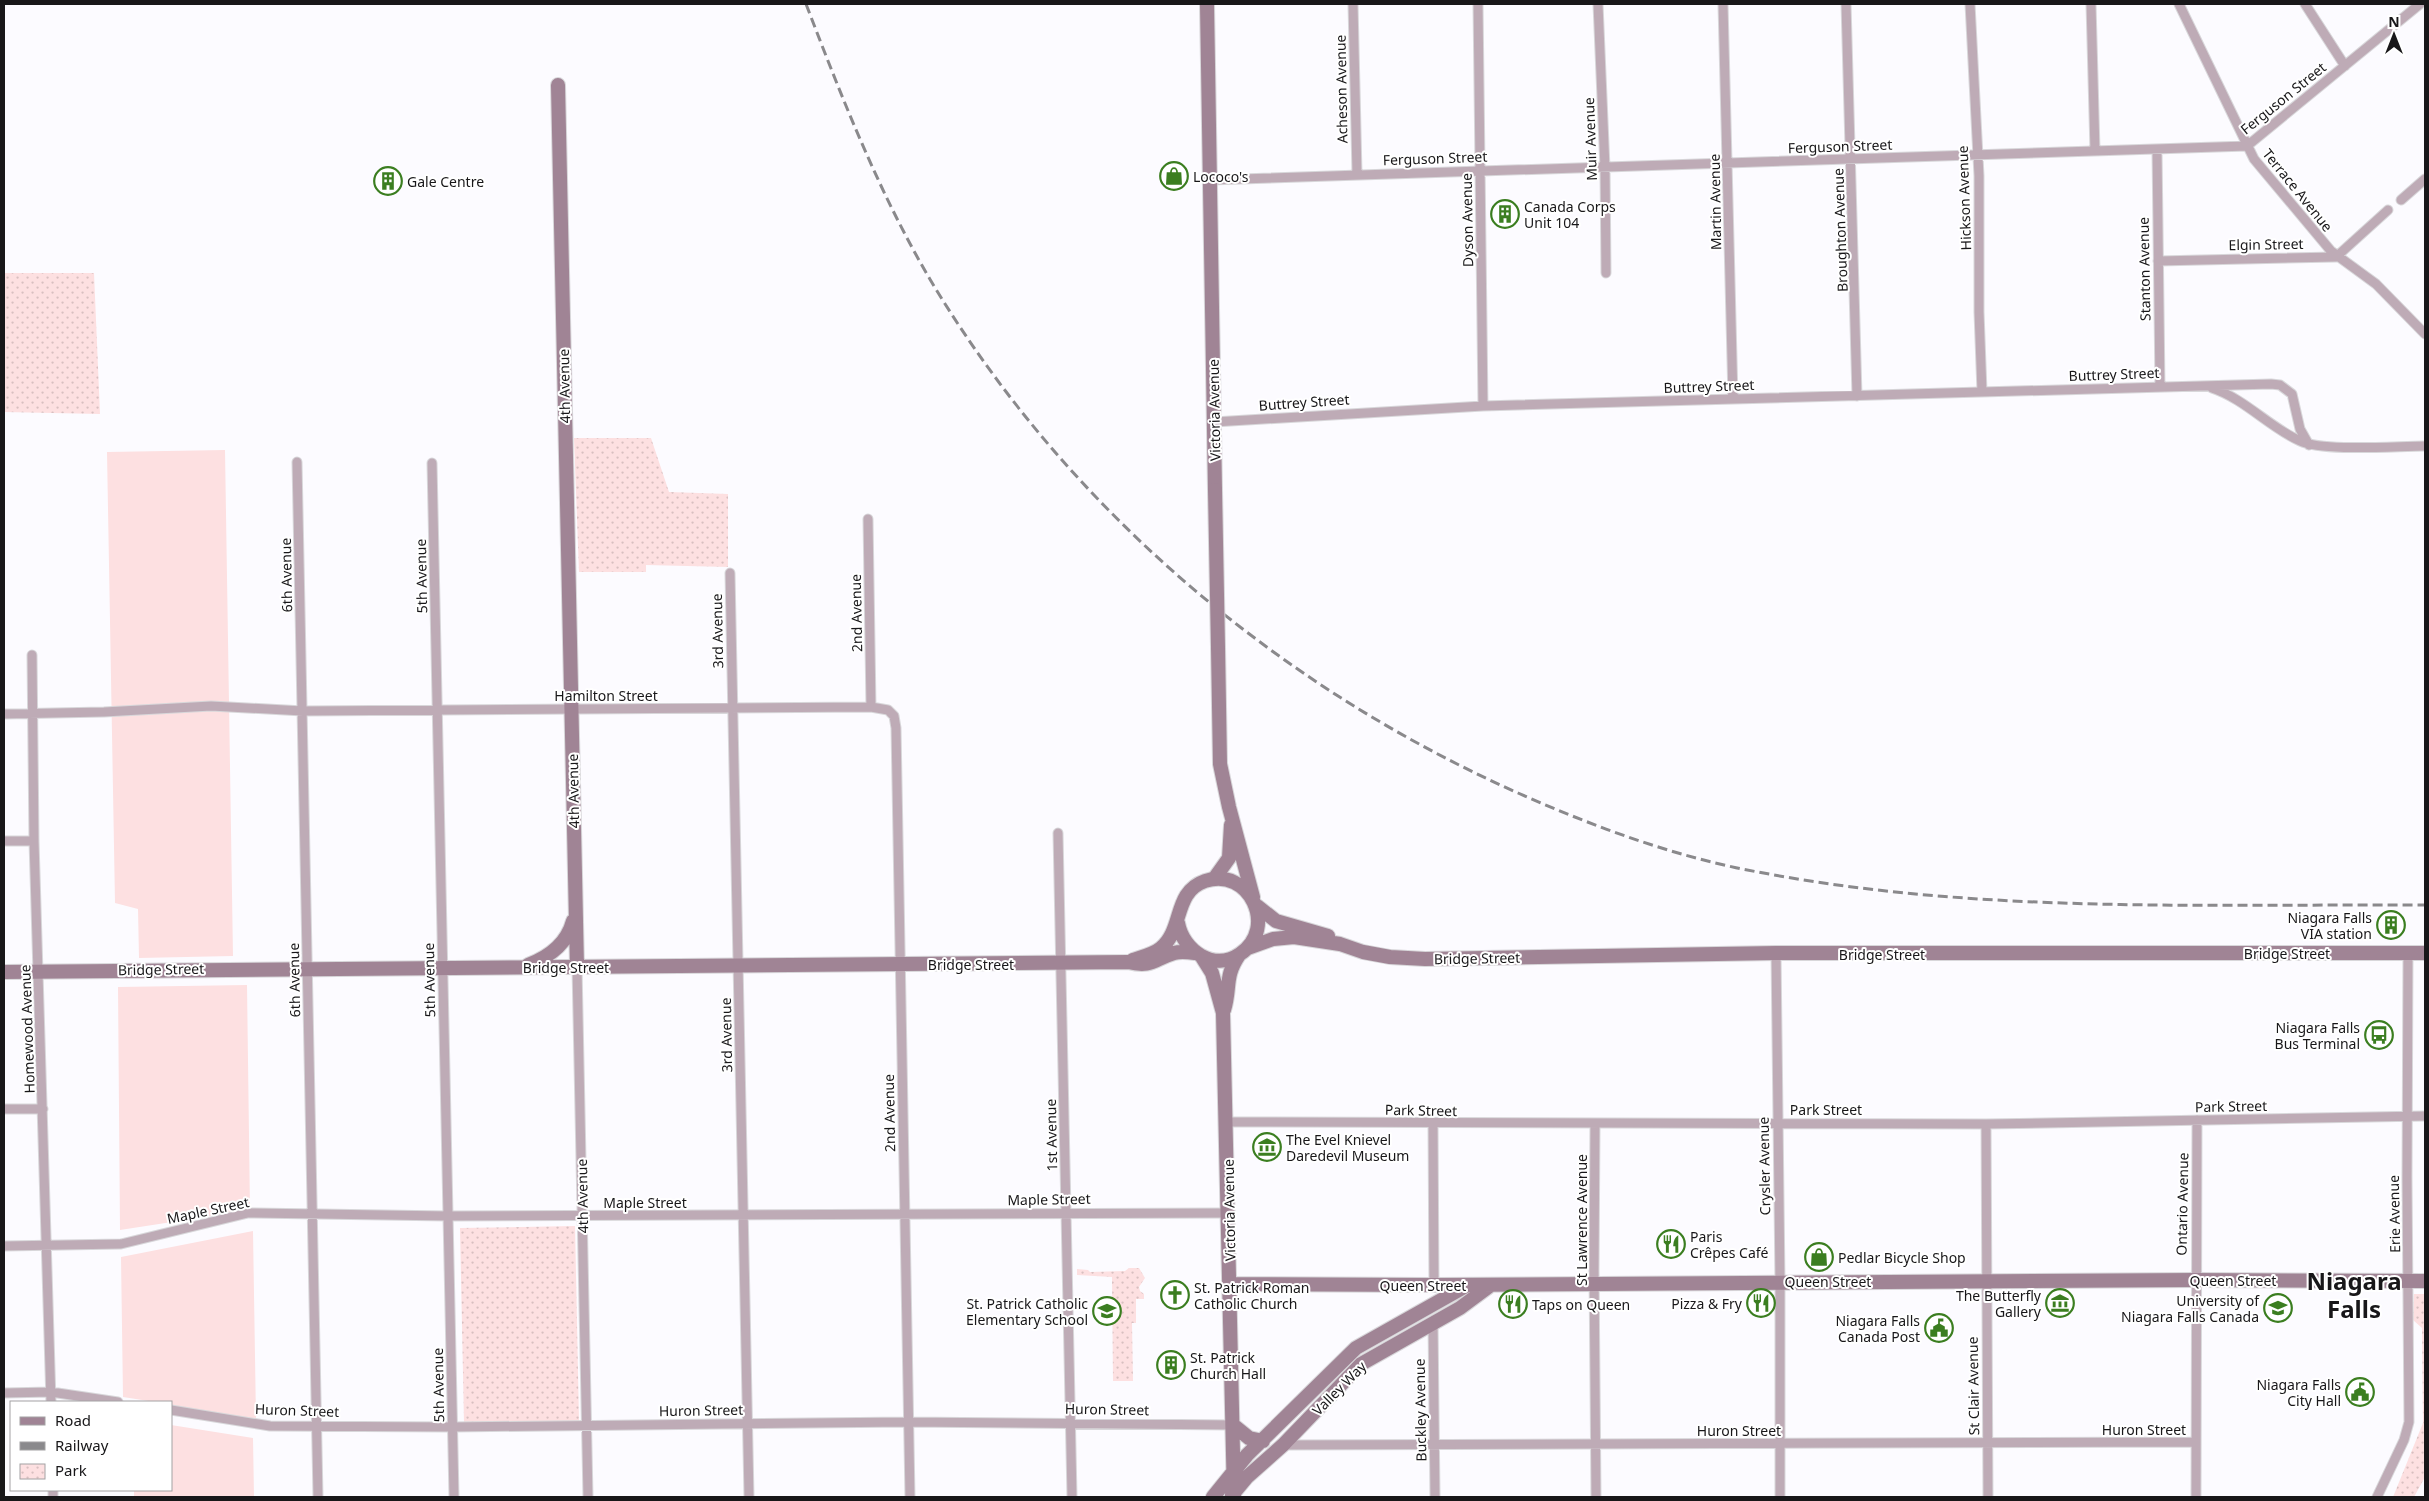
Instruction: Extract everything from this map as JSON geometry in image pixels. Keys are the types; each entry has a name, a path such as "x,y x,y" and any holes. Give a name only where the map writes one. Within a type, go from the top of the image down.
{"main road":[{"name":"Victoria Avenue","path":"1207,4 1220,764 1231,815 1255,903"},
{"name":"4th Avenue","path":"558,85 577,967"},
{"name":"Victoria Avenue","path":"1214,879 1229,858 1231,815"},
{"path":"1214,879 1237,883 1255,903 1258,928 1244,951 1220,960 1198,955 1183,940 1178,923 1178,912 1183,899 1192,889 1204,882 1214,879"},
{"name":"Bridge Street","path":"1255,903 1276,921 1320,932 1340,944 1363,952 1381,956 1425,959 1776,953 2425,953"},
{"path":"520,968 539,960 557,948 570,933 576,911"},
{"name":"Bridge Street","path":"1128,962 1161,948 1178,923"},
{"name":"Bridge Street","path":"1244,951 1256,944 1283,937 1340,944"},
{"name":"Victoria Avenue","path":"1223,1013 1228,999 1229,973 1244,951"},
{"name":"Bridge Street","path":"4,972 1128,962 1139,965 1148,964 1174,953 1198,955"},
{"name":"Victoria Avenue","path":"1198,955 1212,973 1223,1013 1235,1470 1233,1495"},
{"name":"Queen Street","path":"1230,1284 1491,1285 2195,1280 2425,1281"},
{"name":"Valley Way","path":"1213,1497 1235,1470 1356,1348 1469,1285"},
{"name":"Valley Way","path":"1233,1495 1284,1445 1361,1364 1460,1308 1491,1285"},
{"path":"1233,1425 1249,1438 1263,1441"}],"street":[{"name":"Acheson Avenue","path":"1353,4 1356,174"},
{"name":"Dyson Avenue","path":"1478,4 1483,406"},
{"name":"Muir Avenue","path":"1598,4 1605,168 1606,273"},
{"name":"Martin Avenue","path":"1723,4 1733,399"},
{"name":"Broughton Avenue","path":"1846,4 1857,396"},
{"name":"Hickson Avenue","path":"1970,4 1979,176 1979,312 1982,392"},
{"path":"2091,4 2095,151"},
{"name":"Terrace Avenue","path":"2178,4 2254,160 2336,256 2376,284 2425,334"},
{"path":"2305,4 2345,66"},
{"name":"Ferguson Street","path":"1209,180 2247,146 2420,4"},
{"name":"Stanton Avenue","path":"2157,150 2160,387"},
{"path":"2401,200 2425,179"},
{"path":"2336,256 2388,210"},
{"name":"Elgin Street","path":"2158,261 2336,256"},
{"name":"Buttrey Street","path":"1214,422 1483,406 2271,384 2285,388 2294,397 2300,429 2309,445"},
{"name":"Buttrey Street","path":"2205,386 2228,394 2284,433 2309,445 2425,446"},
{"name":"6th Avenue","path":"297,462 318,1497"},
{"name":"5th Avenue","path":"432,463 454,1497"},
{"name":"2nd Avenue","path":"868,519 871,707"},
{"name":"3rd Avenue","path":"730,573 749,1497"},
{"name":"Homewood Avenue","path":"32,654 34,841 51,1401"},
{"name":"Hamilton Street","path":"34,714 211,706 303,711 871,707 888,710 894,716 896,728"},
{"path":"4,714 34,714"},
{"name":"2nd Avenue","path":"896,728 907,1422 910,1497"},
{"name":"1st Avenue","path":"1058,833 1072,1497"},
{"path":"4,841 34,841"},
{"name":"Crysler Avenue","path":"1776,953 1780,1282 1780,1497"},
{"name":"Erie Avenue","path":"2377,1497 2404,1440 2409,1422 2408,953"},
{"name":"4th Avenue","path":"577,967 588,1497"},
{"path":"4,1109 43,1109"},
{"name":"Park Street","path":"1227,1122 1986,1124 2425,1116"},
{"name":"Ontario Avenue","path":"2196,1497 2195,1280 2197,1120"},
{"path":"1433,1123 1434,1285"},
{"name":"St Lawrence Avenue","path":"1595,1124 1596,1497"},
{"name":"St Clair Avenue","path":"1986,1124 1988,1497"},
{"name":"Maple Street","path":"4,1246 121,1244 248,1213 448,1216 742,1216 1229,1213"},
{"name":"Buckley Avenue","path":"1433,1323 1435,1497"},
{"path":"4,1393 51,1392 111,1401"},
{"name":"Huron Street","path":"172,1410 270,1426 452,1427 907,1422 1233,1425"},
{"name":"Huron Street","path":"1284,1445 2195,1442"}],"green space":[{"path":"4,273 94,273 100,414 4,412"},
{"path":"574,438 651,438 669,492 728,494 728,567 646,565 646,572 579,572"},
{"path":"225,450 233,956 139,958 138,909 115,903 107,452"},
{"path":"247,985 250,1210 120,1230 118,987"},
{"path":"575,1226 579,1421 464,1423 460,1228"},
{"path":"253,1231 256,1419 172,1405 172,1401 149,1401 123,1397 121,1257"},
{"path":"1129,1268 1139,1268 1145,1278 1139,1287 1140,1291 1144,1294 1144,1299 1136,1299 1136,1323 1132,1323 1133,1381 1113,1381 1112,1277 1077,1275 1077,1269 1090,1272 1125,1271"},
{"path":"2414,1294 2425,1294 2425,1477 2414,1497 2393,1497 2423,1423 2422,1328 2413,1320"},
{"path":"172,1425 253,1438 254,1497 134,1497 134,1491 172,1491"}],"railway":[{"path":"806,4 833,75 863,145 912,248 985,364 1046,442 1113,514 1185,582 1262,643 1343,699 1429,749 1518,793 1576,818 1636,840 1696,858 1758,872 1924,895 2007,901 2174,905 2425,905"}],"place":[{"name":"Lococo's","path":"1174,176"},
{"name":"Gale Centre","path":"388,181"},
{"name":"Canada Corps Unit 104","path":"1505,214"},
{"name":"Niagara Falls VIA station","path":"2391,925"},
{"name":"Niagara Falls Bus Terminal","path":"2379,1035"},
{"name":"The Evel Knievel Daredevil Museum","path":"1267,1147"},
{"name":"Paris Crêpes Café","path":"1671,1244"},
{"name":"Pedlar Bicycle Shop","path":"1819,1257"},
{"name":"St. Patrick Roman Catholic Church","path":"1175,1295"},
{"name":"Pizza & Fry","path":"1761,1303"},
{"name":"The Butterfly Gallery","path":"2060,1303"},
{"name":"Taps on Queen","path":"1513,1304"},
{"name":"University of Niagara Falls Canada","path":"2278,1308"},
{"name":"St. Patrick Catholic Elementary School","path":"1107,1311"},
{"name":"Niagara Falls Canada Post","path":"1939,1328"},
{"name":"St. Patrick Church Hall","path":"1171,1365"},
{"name":"Niagara Falls City Hall","path":"2360,1392"}],"district":[{"name":"Niagara Falls","path":"2354,1294"}]}
